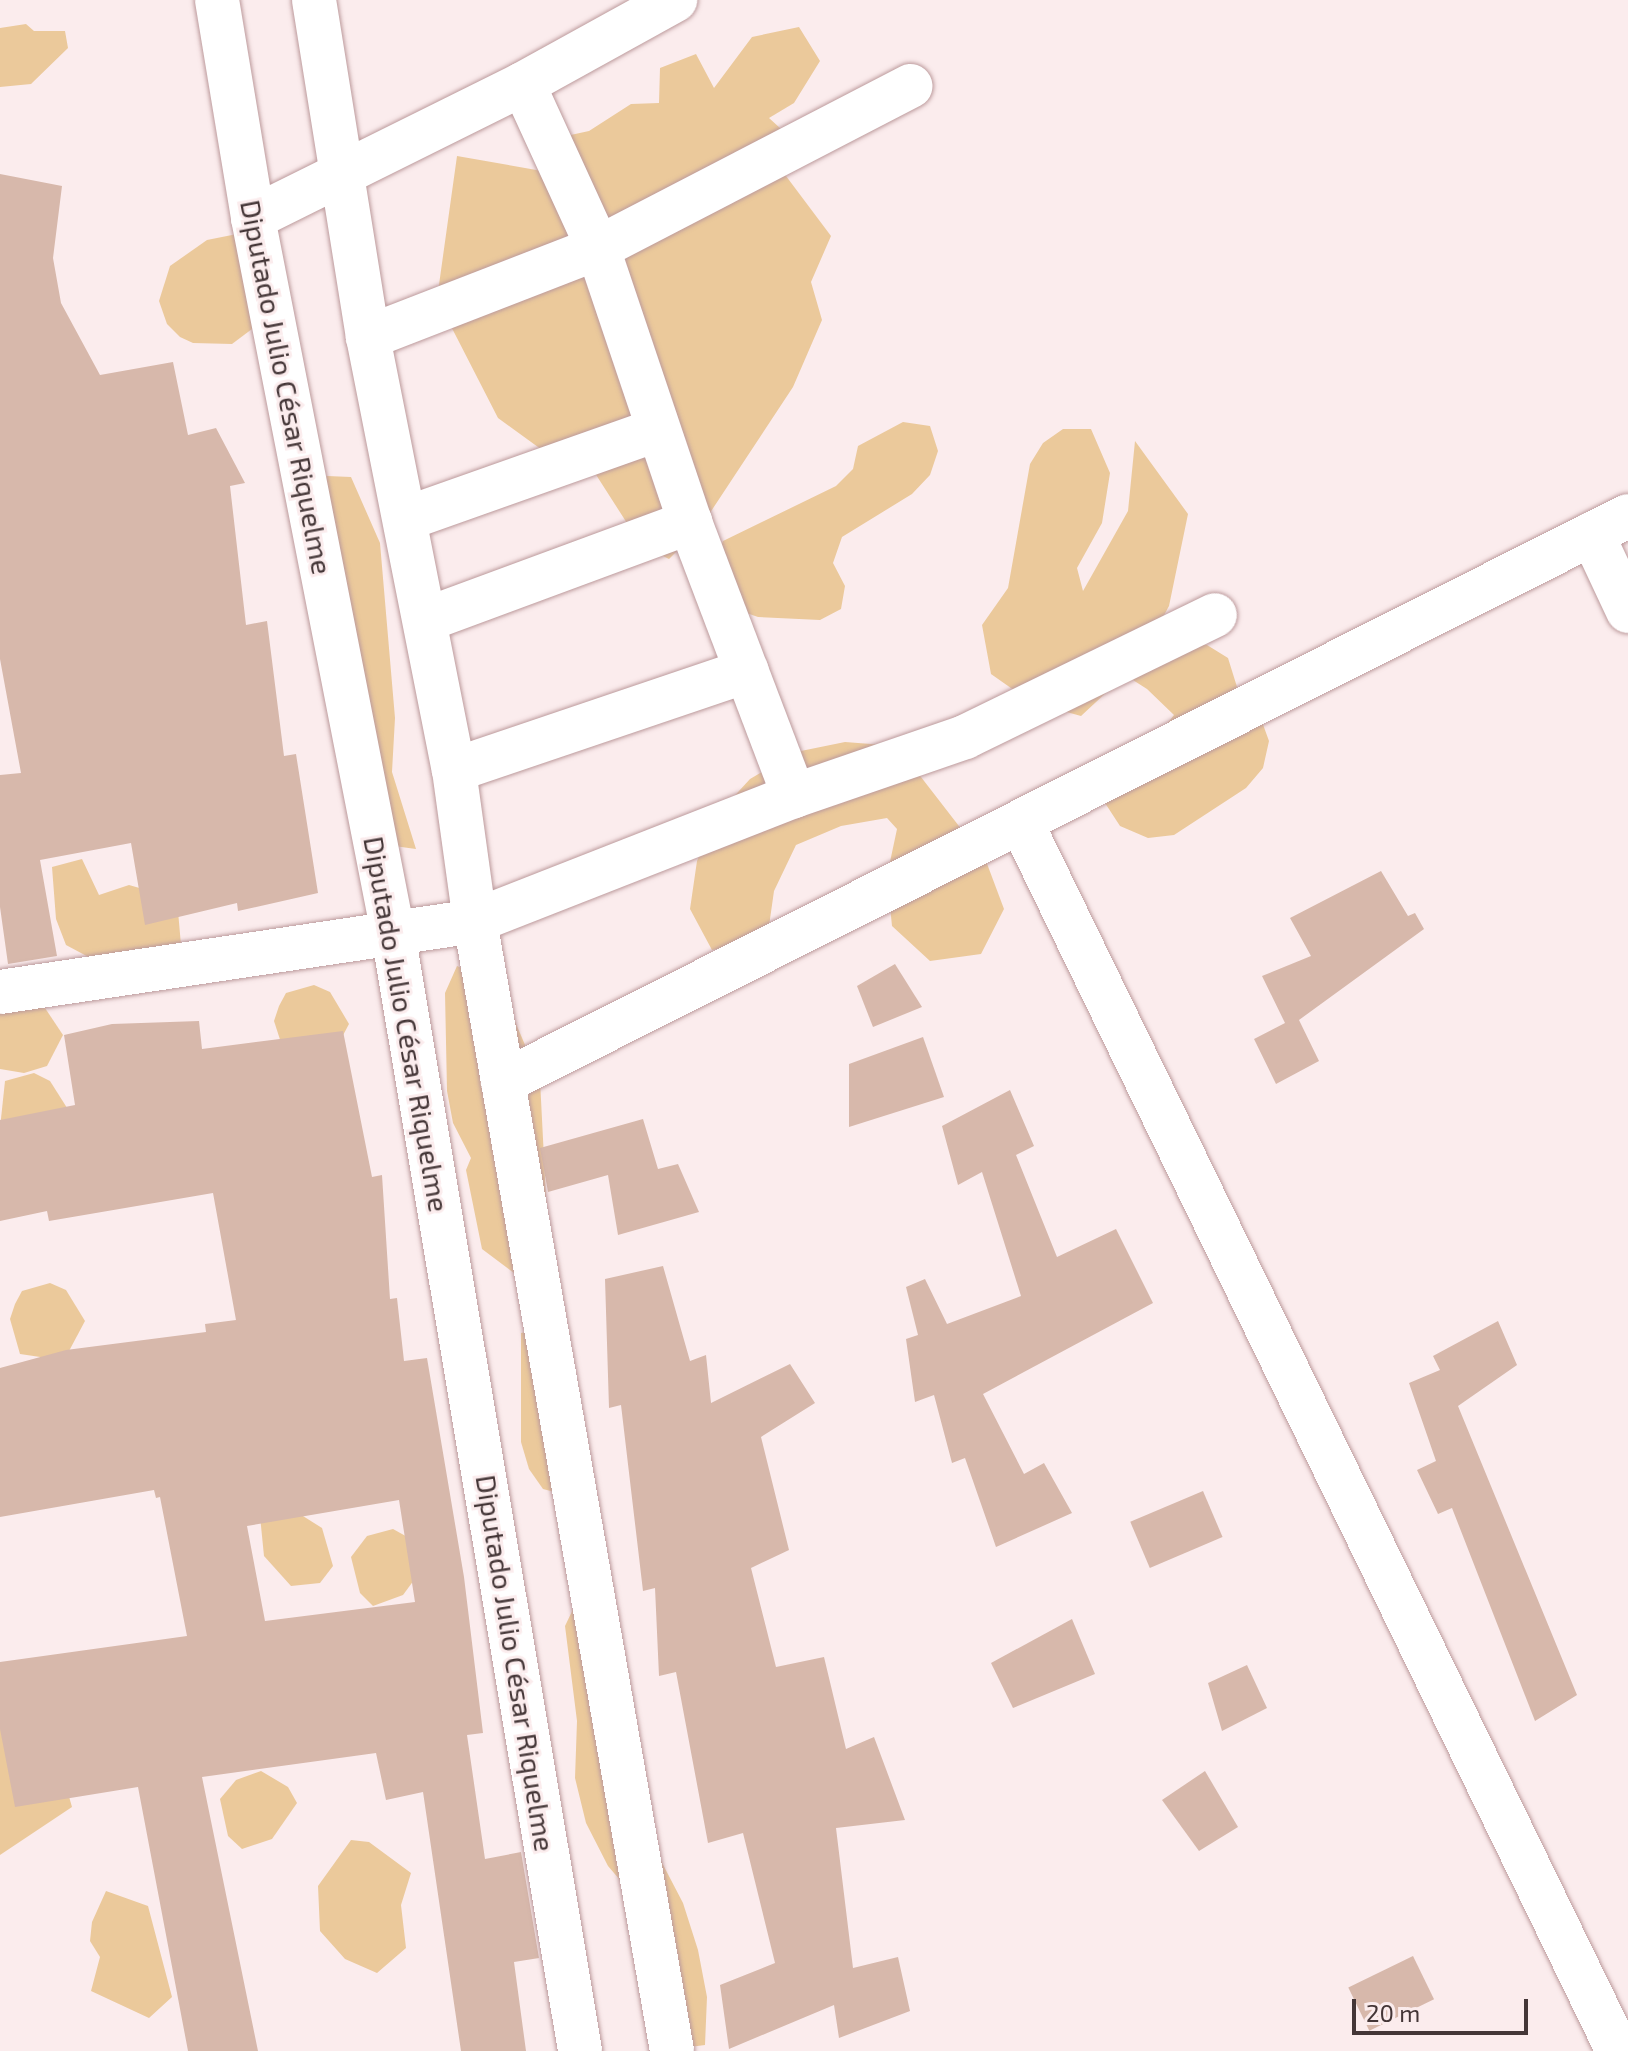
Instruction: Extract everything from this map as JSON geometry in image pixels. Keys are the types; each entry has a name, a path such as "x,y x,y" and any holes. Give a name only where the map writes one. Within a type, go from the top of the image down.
{"street":[{"name":"Diputado Julio César Riquelme","path":"217,0 253,218 393,933 580,2051"},
{"path":"314,0 368,337 454,770 475,921 672,2051"},
{"path":"253,218 523,84 675,0"},
{"path":"523,84 598,248 657,430 794,796"},
{"path":"368,337 598,248 911,86"},
{"path":"405,519 657,430"},
{"path":"425,620 690,522"},
{"path":"503,1082 1610,525 1628,611"},
{"path":"0,992 475,921 794,796 965,737 1215,615"},
{"path":"454,770 747,671"},
{"path":"1021,822 1618,2051"}],"shaded area":[{"path":"26,24 34,31 65,31 68,48 31,84 0,87 0,28"},
{"path":"799,27 820,61 794,103 769,118 792,139 780,168 831,236 811,282 822,320 793,387 700,528 669,559 641,545 584,456 549,455 498,418 437,299 457,156 542,171 543,141 589,131 631,104 659,103 660,68 696,54 714,88 752,37"},
{"path":"242,233 264,320 232,344 193,343 180,337 167,324 159,301 170,266 207,240"},
{"path":"903,422 930,426 938,451 930,475 912,494 842,537 833,563 845,586 841,609 820,620 758,617 735,609 713,564 723,541 836,486 853,469 858,446"},
{"path":"1063,429 1091,429 1110,473 1102,523 1077,568 1083,591 1128,511 1135,441 1188,514 1169,606 1156,630 1178,641 1207,645 1228,658 1242,703 1261,719 1269,741 1263,768 1246,788 1174,835 1148,838 1120,826 1105,803 1174,715 1147,689 1125,675 1081,716 1031,702 991,674 982,625 1008,588 1030,464 1043,443"},
{"path":"327,476 351,477 380,543 395,718 392,772 416,849 394,846 315,498"},
{"path":"845,742 897,746 986,861 1004,909 981,954 930,961 892,926 887,876 897,829 887,818 841,826 796,845 774,891 767,940 712,950 690,909 697,861 717,815 750,779 796,752"},
{"path":"82,859 99,895 129,885 150,891 178,911 181,945 96,961 66,945 56,919 52,867"},
{"path":"457,966 499,984 540,1080 547,1217 514,1273 482,1249 466,1170 471,1158 453,1123 447,1091 445,993"},
{"path":"314,985 330,992 349,1024 333,1054 285,1055 274,1021 279,1006 286,993"},
{"path":"43,1005 63,1035 47,1066 24,1073 0,1069 0,1006"},
{"path":"34,1073 50,1081 69,1111 0,1128 5,1081"},
{"path":"50,1283 66,1290 85,1321 69,1351 47,1358 20,1354 10,1319 15,1304 22,1291"},
{"path":"546,1328 570,1496 543,1489 529,1469 521,1442 521,1333"},
{"path":"295,1511 322,1528 333,1566 320,1583 291,1586 264,1556 260,1516"},
{"path":"393,1529 420,1544 428,1561 403,1595 373,1606 360,1593 351,1557 367,1536"},
{"path":"589,1576 659,1857 683,1903 698,1950 707,1997 705,2045 659,2051 638,1901 608,1866 586,1823 575,1778 577,1721 565,1626"},
{"path":"0,1705 54,1744 72,1807 0,1855"},
{"path":"261,1771 288,1787 297,1803 272,1839 242,1849 228,1836 220,1799 236,1780"},
{"path":"351,1840 369,1842 411,1873 401,1905 406,1948 377,1973 345,1959 320,1931 318,1886"},
{"path":"106,1891 148,1906 172,1997 149,2018 91,1991 100,1957 90,1941 92,1922"}],"building":[{"path":"0,174 62,186 53,258 61,303 100,375 173,362 188,435 216,428 245,483 230,486 246,625 267,621 284,756 296,754 318,893 238,911 237,903 145,925 131,843 40,860 57,956 8,964 0,907 0,775 21,773 0,659"},
{"path":"1381,871 1408,916 1415,913 1424,929 1299,1020 1319,1061 1276,1084 1254,1039 1285,1023 1262,976 1311,956 1290,918"},
{"path":"895,964 922,1007 873,1027 857,986"},
{"path":"199,1021 202,1049 343,1031 372,1177 382,1175 390,1299 397,1298 404,1361 427,1358 464,1577 483,1733 467,1735 485,1859 521,1852 539,1958 514,1962 526,2051 461,2051 423,1792 386,1800 376,1753 202,1777 258,2051 188,2051 138,1787 15,1807 0,1729 0,1662 187,1636 160,1497 156,1498 154,1490 0,1517 0,1368 66,1350 206,1332 205,1324 236,1320 213,1193 49,1221 47,1211 0,1221 0,1120 75,1105 64,1035 112,1024","holes":["399,1500 415,1602 265,1621 247,1526"]},
{"path":"923,1037 944,1097 849,1127 849,1064"},
{"path":"1010,1090 1034,1146 1016,1155 1057,1257 1116,1229 1153,1303 983,1394 1024,1474 1044,1463 1072,1513 996,1547 965,1458 952,1463 934,1395 915,1402 906,1339 918,1335 906,1287 925,1279 947,1324 1021,1296 982,1172 958,1185 942,1126"},
{"path":"643,1119 658,1169 678,1164 699,1212 618,1235 608,1175 548,1192 540,1148"},
{"path":"663,1266 690,1361 706,1355 711,1403 790,1364 815,1403 761,1437 789,1550 751,1568 776,1667 824,1657 846,1749 874,1737 905,1820 836,1828 853,1968 898,1957 910,2011 839,2038 834,2005 729,2049 720,1985 775,1963 743,1833 708,1843 676,1672 659,1676 655,1588 643,1591 621,1405 609,1408 605,1279"},
{"path":"1498,1321 1517,1365 1458,1406 1577,1695 1535,1721 1452,1508 1438,1514 1417,1470 1436,1461 1409,1383 1440,1370 1433,1356"},
{"path":"1203,1491 1223,1537 1150,1568 1130,1522"},
{"path":"1072,1619 1095,1674 1013,1708 991,1663"},
{"path":"1247,1665 1267,1708 1222,1731 1208,1683"},
{"path":"1205,1771 1238,1827 1199,1851 1162,1800"},
{"path":"1413,1956 1434,1999 1369,2031 1348,1988"}]}
